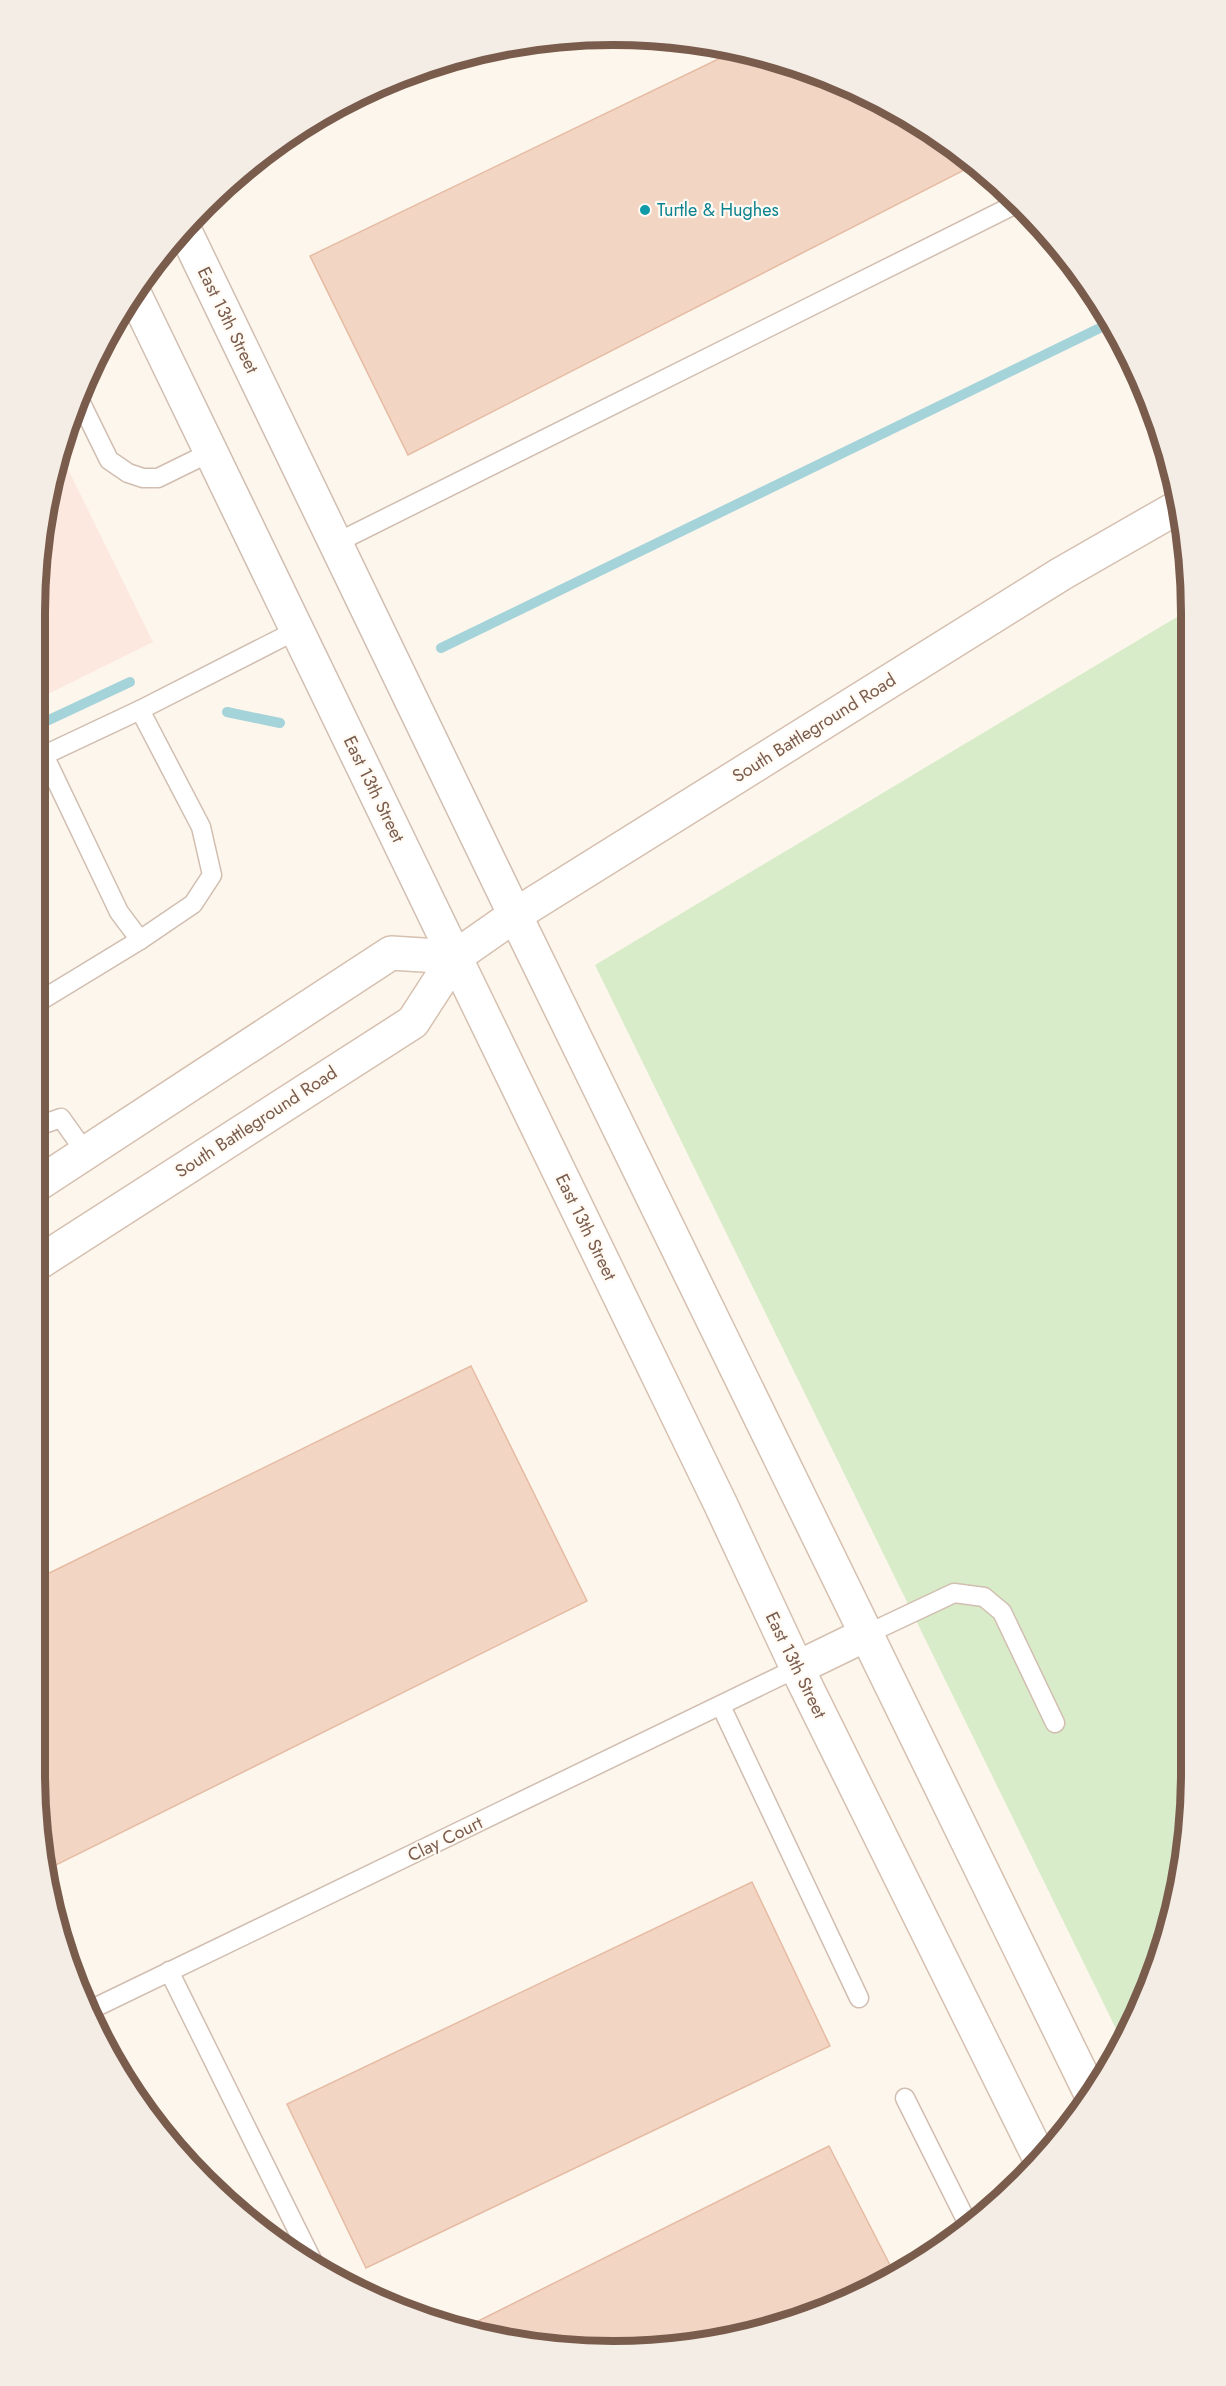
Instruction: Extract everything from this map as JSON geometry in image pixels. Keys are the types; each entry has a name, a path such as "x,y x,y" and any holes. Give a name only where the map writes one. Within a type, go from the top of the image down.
{"main road":[{"name":"East 13th Street","path":"188,236 865,1635 1087,2086"},
{"name":"East 13th Street","path":"138,302 720,1503 797,1668 1036,2152"},
{"name":"South Battleground Road","path":"45,1259 413,1022 455,957 515,915 1061,574 1171,511"},
{"path":"45,1180 391,953 455,957"},
{"path":"797,1668 865,1635"}],"lane":[{"path":"336,543 1010,207"},
{"path":"83,409 110,460 128,473 142,478 158,478 211,452"},
{"path":"45,755 140,710 297,630"},
{"path":"45,998 140,940 193,904 212,875 201,827 140,710"},
{"path":"45,767 119,912 140,940"},
{"path":"45,1124 61,1118 86,1153"},
{"path":"865,1635 954,1593 984,1597 1002,1612 1055,1723"},
{"name":"Clay Court","path":"96,2007 797,1668"},
{"path":"721,1706 859,1998"},
{"path":"169,1971 308,2252"},
{"path":"905,2098 965,2219"}],"shaded area":[{"path":"65,463 153,642 45,696 46,576 56,502"}],"green space":[{"path":"1181,615 1180,1810 1170,1884 1162,1920 1138,1990 1118,2032 595,965"}],"building":[{"name":"Turtle & Hughes","path":"724,56 760,64 830,88 897,121 967,169 408,455 310,256"},
{"path":"471,1366 587,1601 53,1866 46,1810 45,1575"},
{"path":"752,1882 830,2046 366,2268 287,2104"},
{"path":"829,2146 891,2268 830,2298 796,2311 760,2322 687,2336 650,2340 576,2340 539,2336 473,2324"}],"waterway":[{"path":"441,648 1103,326"},
{"path":"45,722 130,682"},
{"path":"227,712 280,723"}],"place":[{"name":"Turtle & Hughes","path":"645,210"}]}
